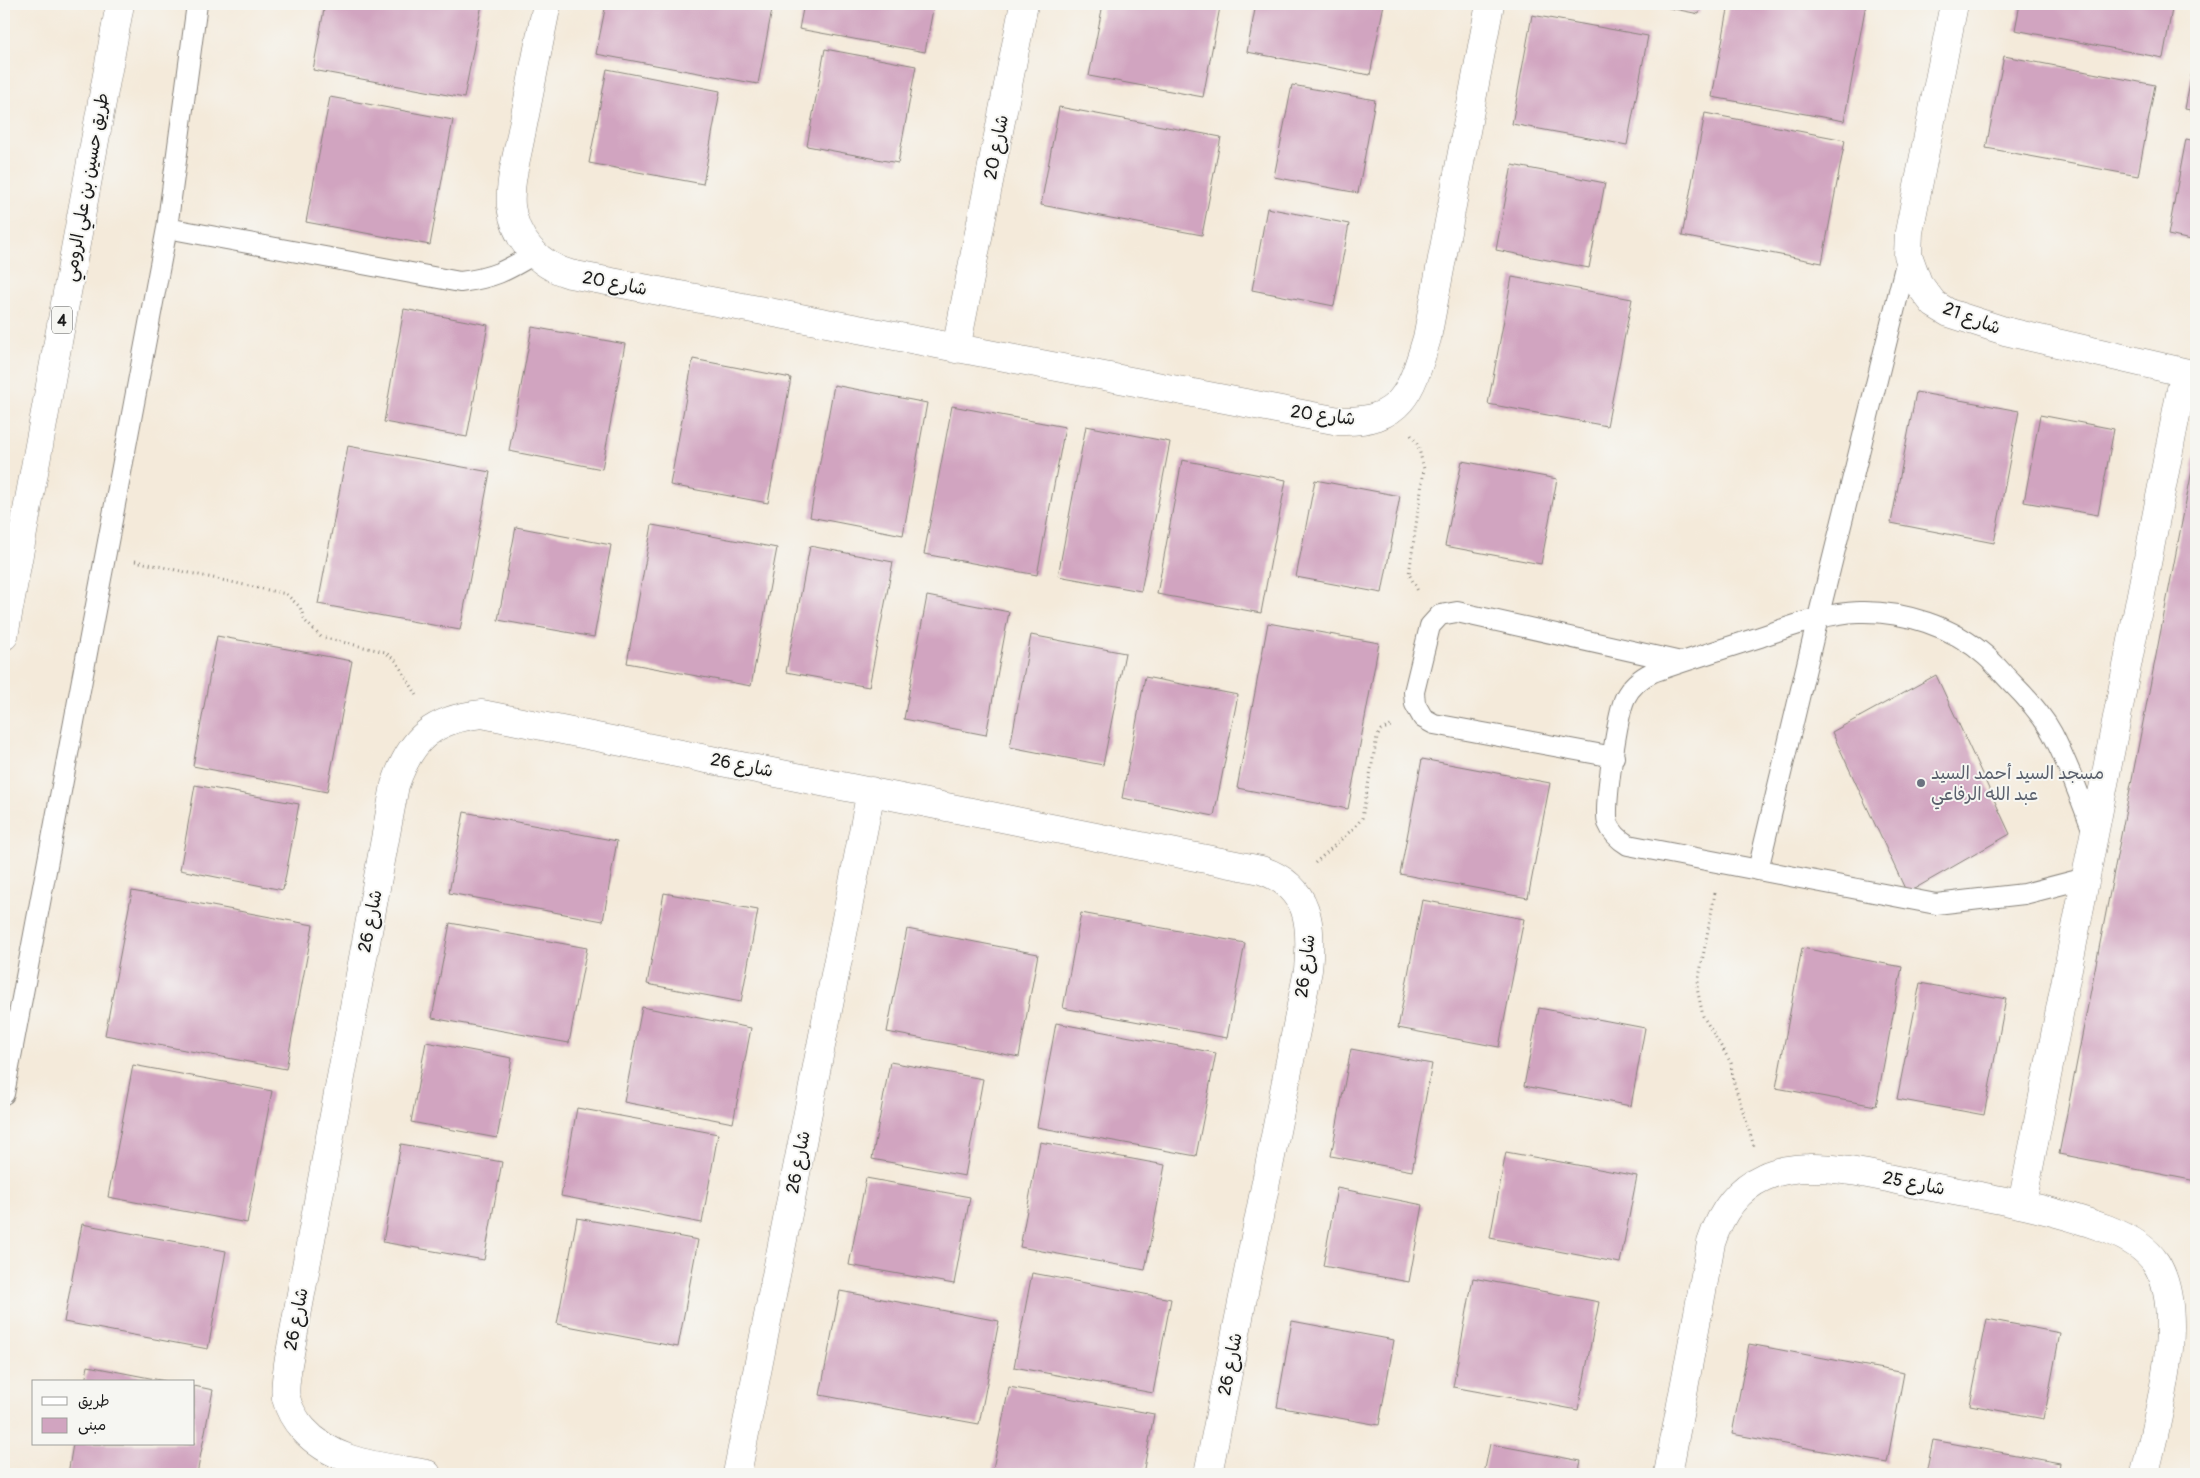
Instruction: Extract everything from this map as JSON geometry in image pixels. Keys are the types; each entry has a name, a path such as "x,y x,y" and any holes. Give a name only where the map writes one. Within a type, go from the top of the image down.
{"main road":[{"name":"طريق حسين بن علي الرومي","path":"4,636 120,4"},
{"name":"شارع 20","path":"547,4 515,168 511,205 513,218 523,241 534,254 548,265 570,274 1339,421 1367,420 1391,411 1409,390 1416,375 1427,338 1490,4"},
{"name":"شارع 20","path":"956,349 1024,4"},
{"name":"شارع 21","path":"1954,4 1909,232 1908,255 1918,283 1934,304 1949,313 2006,331 2190,375"},
{"path":"2022,1204 2094,834 2190,375"},
{"name":"شارع 26","path":"427,1474 354,1461 329,1451 313,1439 291,1413 286,1399 285,1386 395,785 402,764 412,749 435,727 450,720 466,716 494,716 1261,870 1276,875 1290,885 1300,898 1310,928 1308,970 1208,1474"},
{"name":"شارع 26","path":"737,1474 871,791"},
{"name":"شارع 25","path":"1668,1474 1714,1234 1725,1210 1747,1188 1764,1177 1795,1169 1832,1169 2022,1204 2107,1229 2130,1239 2146,1251 2156,1263 2166,1294 2170,1335 2165,1377 2145,1474"}],"lane":[{"path":"4,1094 167,228 197,4"},
{"path":"167,228 460,282 483,279 505,272 534,254"},
{"path":"1758,870 1908,255"},
{"path":"1614,757 1440,725 1423,718 1415,704 1414,692 1430,626 1440,615 1457,612 1681,662"},
{"path":"2086,878 2024,894 1936,904 1628,845 1617,838 1608,821 1608,799 1622,709 1632,686 1642,677 1681,662 1818,618 1857,612 1893,614 1941,628 1962,639 1985,655 2024,695 2051,731 2072,776 2094,834"}],"path":[{"path":"1391,411 1418,445 1424,469 1409,574 1417,591 1440,615"},
{"path":"105,555 286,594 300,607 304,621 320,637 385,652 396,661 435,727"},
{"path":"1290,885 1348,835 1362,818 1376,737 1381,730 1418,712"},
{"path":"1720,863 1697,988 1703,1016 1731,1063 1733,1080 1764,1177"}],"building":[{"path":"325,4 482,4 464,98 313,70"},
{"path":"606,4 773,4 758,84 596,54"},
{"path":"804,4 934,4 925,52 799,29"},
{"path":"1103,4 1204,4 1220,7 1203,97 1089,76"},
{"path":"1256,4 1384,4 1370,75 1247,52"},
{"path":"1650,4 1701,4 1699,14"},
{"path":"1729,4 1866,4 1844,121 1712,97"},
{"path":"2020,4 2173,4 2163,58 2015,30"},
{"path":"1532,15 1648,36 1627,145 1512,124"},
{"path":"825,49 916,66 898,163 807,146"},
{"path":"2196,55 2196,111 2185,109"},
{"path":"2004,56 2155,85 2138,176 1986,148"},
{"path":"607,69 720,91 703,184 589,163"},
{"path":"1292,85 1375,100 1358,193 1274,177"},
{"path":"330,97 453,120 430,245 306,222"},
{"path":"1059,107 1221,137 1202,235 1041,205"},
{"path":"1705,113 1845,140 1822,263 1682,236"},
{"path":"2186,139 2196,141 2196,241 2168,235"},
{"path":"1512,165 1605,183 1589,268 1496,250"},
{"path":"1267,208 1349,224 1334,306 1252,290"},
{"path":"1512,277 1632,299 1607,426 1488,404"},
{"path":"404,309 488,325 467,437 384,422"},
{"path":"532,327 625,344 602,469 509,451"},
{"path":"693,359 791,378 768,503 670,485"},
{"path":"834,385 927,403 903,535 810,517"},
{"path":"1916,392 2019,411 1994,543 1891,523"},
{"path":"952,406 1065,427 1037,575 924,554"},
{"path":"2040,415 2114,429 2098,515 2024,502"},
{"path":"1086,426 1170,442 1141,591 1058,576"},
{"path":"348,446 490,472 460,630 318,604"},
{"path":"2196,456 2196,1181 2059,1154"},
{"path":"1182,460 1286,480 1261,613 1157,594"},
{"path":"1462,461 1557,479 1541,564 1445,546"},
{"path":"1315,480 1400,496 1382,593 1296,577"},
{"path":"652,525 777,548 751,686 627,663"},
{"path":"516,527 611,545 594,637 498,620"},
{"path":"810,546 893,562 869,687 786,672"},
{"path":"927,596 1009,612 986,735 904,719"},
{"path":"1268,623 1379,643 1348,809 1237,788"},
{"path":"1031,635 1125,653 1103,765 1010,747"},
{"path":"217,636 352,661 327,792 193,766"},
{"name":"مسجد السيد أحمد السيد عبد الله الرفاعي","path":"1936,675 2010,834 1907,893 1832,732"},
{"path":"1145,677 1238,695 1214,816 1122,798"},
{"path":"1422,759 1550,783 1528,898 1400,874"},
{"path":"195,785 299,804 283,890 180,870"},
{"path":"464,812 617,841 603,921 449,893"},
{"path":"132,891 313,925 286,1069 105,1035"},
{"path":"664,893 758,910 741,1002 647,984"},
{"path":"1422,900 1524,919 1499,1047 1398,1028"},
{"path":"1081,913 1245,943 1227,1038 1063,1008"},
{"path":"450,923 587,948 569,1043 432,1018"},
{"path":"907,929 1038,954 1019,1057 887,1032"},
{"path":"1802,948 1902,967 1876,1106 1776,1088"},
{"path":"1920,983 2006,999 1984,1115 1897,1099"},
{"path":"642,1007 751,1028 733,1123 624,1102"},
{"path":"1539,1008 1645,1028 1631,1106 1524,1086"},
{"path":"1056,1023 1216,1053 1196,1156 1037,1127"},
{"path":"426,1042 512,1058 497,1138 411,1122"},
{"path":"1351,1049 1432,1064 1412,1171 1331,1156"},
{"path":"890,1062 983,1079 965,1176 872,1159"},
{"path":"133,1065 272,1091 247,1223 108,1197"},
{"path":"577,1108 718,1134 702,1223 561,1196"},
{"path":"1040,1142 1165,1165 1145,1270 1020,1247"},
{"path":"401,1144 502,1162 484,1260 383,1242"},
{"path":"1506,1152 1637,1176 1620,1263 1490,1238"},
{"path":"866,1178 970,1197 954,1284 849,1265"},
{"path":"1337,1188 1423,1205 1409,1282 1323,1266"},
{"path":"577,1218 698,1240 678,1347 557,1324"},
{"path":"82,1224 226,1251 208,1349 64,1322"},
{"path":"1032,1273 1171,1299 1153,1393 1014,1367"},
{"path":"1473,1278 1599,1302 1578,1410 1453,1387"},
{"path":"840,1291 999,1321 979,1424 820,1395"},
{"path":"1987,1319 2060,1333 2044,1419 1970,1405"},
{"path":"1292,1321 1394,1340 1379,1425 1277,1407"},
{"path":"1749,1344 1904,1373 1887,1463 1732,1434"},
{"path":"88,1366 160,1380 85,1380"},
{"path":"195,1386 213,1390 197,1474 68,1474 73,1446 195,1446"},
{"path":"1009,1387 1154,1414 1143,1474 992,1474"},
{"path":"1933,1440 2060,1463 2058,1474 1926,1474"},
{"path":"1490,1444 1581,1461 1578,1474 1484,1474"}],"place":[{"name":"مسجد السيد أحمد السيد عبد الله الرفاعي","path":"1921,783"}]}
